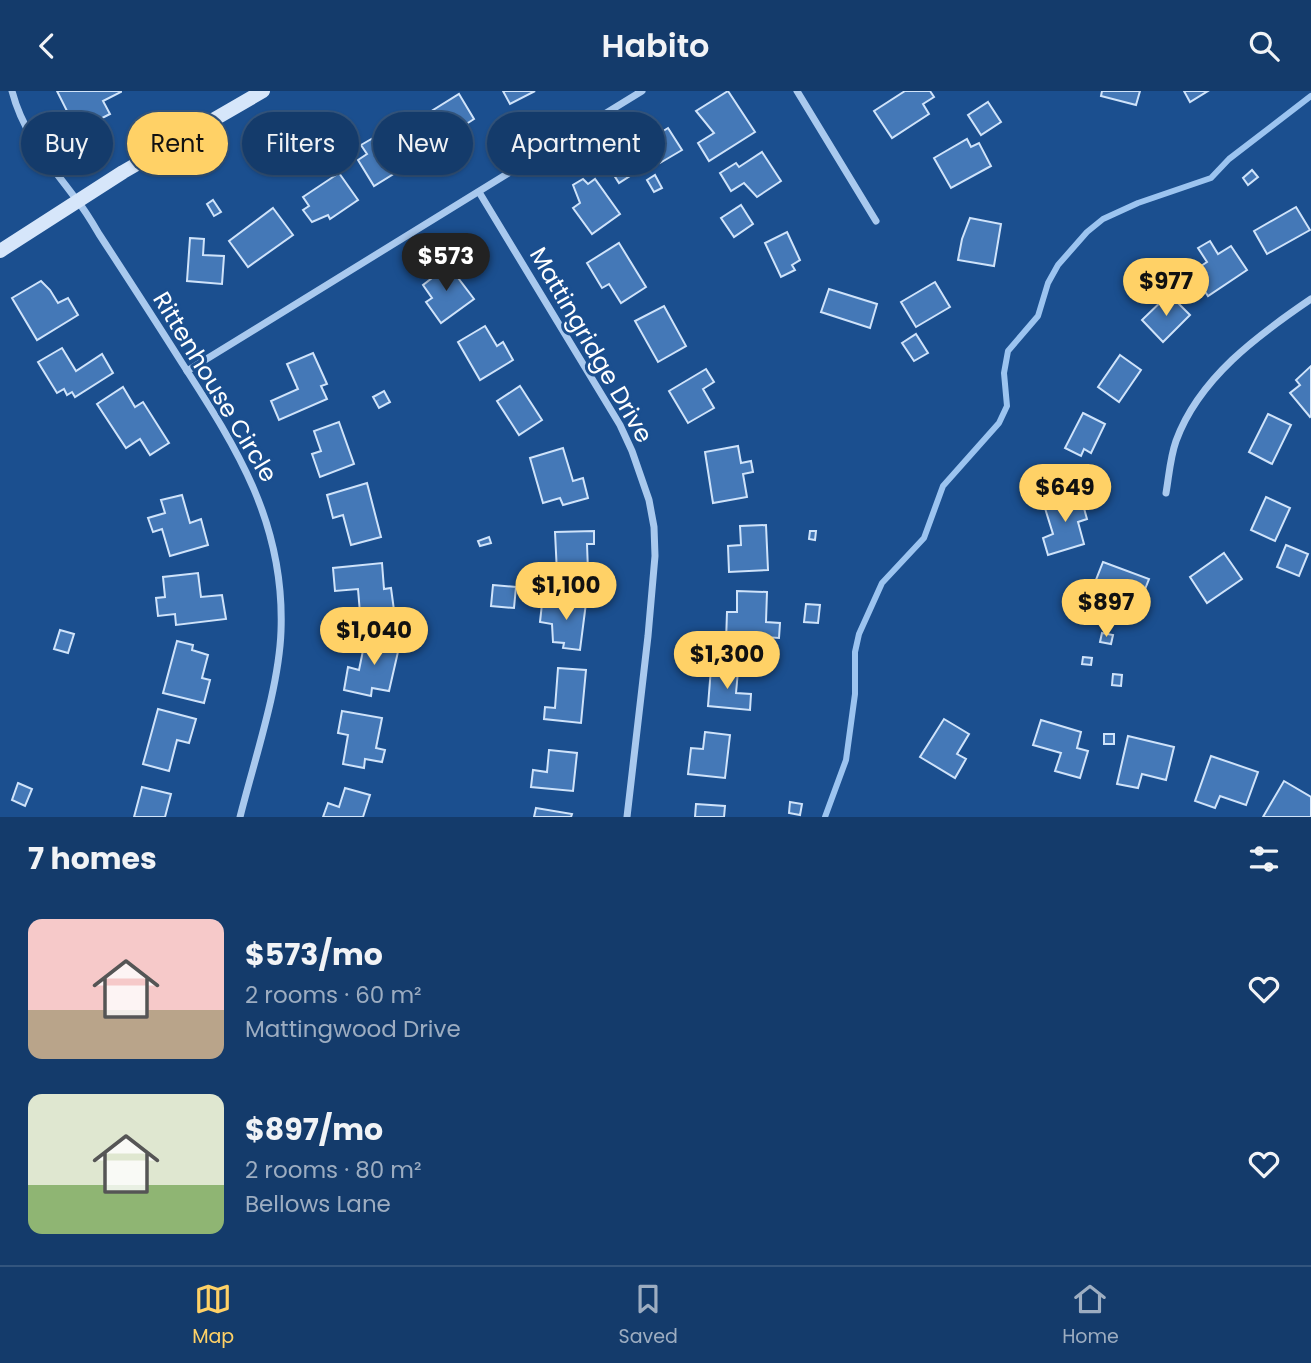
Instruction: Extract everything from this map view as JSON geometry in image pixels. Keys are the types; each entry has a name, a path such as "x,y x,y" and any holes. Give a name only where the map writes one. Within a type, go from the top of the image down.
{"street":[{"name":"Rittenhouse Circle","path":"12,91 28,134 78,200 213,411 252,480 263,509 275,554 281,607 279,656 240,817"},
{"path":"0,251 78,200 263,91"},
{"path":"187,372 642,91"},
{"path":"797,91 876,221"},
{"name":"Mattingridge Drive","path":"479,192 620,425 649,501 654,527 653,587 627,817"},
{"path":"1166,493 1177,440 1204,391 1249,345 1311,299"}],"building":[{"path":"57,91 121,91 103,101 109,112 68,112"},
{"path":"503,91 535,91 510,104"},
{"path":"728,91 755,132 709,161 698,143 714,133 696,111"},
{"path":"905,91 930,91 934,97 923,104 929,114 892,138 874,111"},
{"path":"1102,91 1140,91 1136,105 1101,96"},
{"path":"1184,91 1208,91 1190,102"},
{"path":"459,94 470,112 430,112"},
{"path":"988,102 1001,122 981,135 968,115"},
{"path":"668,128 682,150 665,160 665,130"},
{"path":"373,138 373,175 392,175 374,186 359,162 367,154 361,145"},
{"path":"967,139 971,147 979,143 991,166 951,188 934,158"},
{"path":"762,152 781,181 757,197 744,183 731,191 720,173 736,163 739,167"},
{"path":"1252,170 1258,177 1248,185 1243,178"},
{"path":"336,175 340,175 358,200 330,219 328,215 312,222 303,210 309,206 303,197"},
{"path":"614,175 632,175 619,183"},
{"path":"655,175 662,188 654,192 647,180"},
{"path":"583,179 588,184 595,179 620,214 592,234 573,208 580,203 573,185"},
{"path":"213,200 221,212 214,216 207,204"},
{"path":"741,205 753,224 734,237 721,218"},
{"path":"1296,207 1310,230 1267,254 1254,231"},
{"path":"273,208 293,235 248,267 229,241"},
{"path":"970,218 1001,224 994,266 958,260"},
{"path":"787,232 800,260 792,265 795,270 781,277 765,243"},
{"path":"190,238 204,239 203,255 224,256 222,284 187,281"},
{"path":"1210,241 1218,254 1231,246 1247,270 1208,296 1192,272 1207,262 1198,248"},
{"path":"619,243 646,287 621,303 609,284 602,288 587,263"},
{"path":"441,263 451,277 455,274 474,299 441,323 426,302 432,298 423,285 432,278 428,272"},
{"path":"41,281 58,303 68,298 78,315 37,340 12,298"},
{"path":"935,282 950,307 916,327 901,302"},
{"path":"829,289 877,304 870,328 821,312"},
{"path":"1169,294 1190,315 1163,342 1142,320"},
{"path":"664,306 686,346 658,362 635,321"},
{"path":"485,326 497,346 503,342 513,360 480,380 458,342"},
{"path":"916,334 928,353 914,361 902,343"},
{"path":"62,348 76,371 102,354 113,373 75,397 72,392 67,395 64,389 57,393 38,362"},
{"path":"313,353 327,384 321,386 327,399 279,420 271,401 298,389 287,364"},
{"path":"1120,355 1141,370 1119,402 1098,387"},
{"path":"1311,366 1310,417 1290,393 1300,385 1296,380"},
{"path":"706,369 714,382 703,389 714,408 688,423 669,391"},
{"path":"520,386 542,420 519,435 497,401"},
{"path":"123,387 135,407 143,402 169,443 150,455 140,439 126,448 97,404"},
{"path":"384,391 390,402 379,408 373,397"},
{"path":"1083,413 1105,424 1091,453 1084,449 1081,456 1065,448"},
{"path":"1268,414 1291,425 1272,464 1249,452"},
{"path":"339,422 354,464 320,477 312,454 321,451 314,431"},
{"path":"738,446 741,463 751,461 753,472 743,474 747,497 713,503 705,452"},
{"path":"563,448 573,481 583,478 588,498 563,505 560,498 543,503 530,458"},
{"path":"367,483 381,537 351,545 343,515 333,518 327,495"},
{"path":"1080,494 1087,519 1078,522 1084,544 1048,555 1043,538 1053,534 1044,505"},
{"path":"182,495 190,523 201,519 208,545 170,556 162,529 153,532 148,518 165,513 161,500"},
{"path":"1266,497 1290,508 1275,541 1251,530"},
{"path":"766,525 768,570 729,572 728,546 741,545 740,526"},
{"path":"594,531 594,544 587,544 588,571 557,573 555,532"},
{"path":"810,531 816,531 815,540 809,539"},
{"path":"489,537 491,543 480,546 478,541"},
{"path":"1286,545 1308,554 1299,576 1277,567"},
{"path":"1224,553 1242,579 1207,603 1190,577"},
{"path":"1103,562 1149,579 1138,607 1092,590"},
{"path":"382,563 384,589 391,588 394,610 360,613 358,589 335,591 333,568"},
{"path":"198,573 201,597 222,595 226,619 176,625 175,614 158,616 156,598 165,597 163,577"},
{"path":"493,585 516,587 514,608 491,606"},
{"path":"737,591 767,592 766,622 780,623 779,638 765,637 765,643 726,642 727,612 737,612"},
{"path":"556,599 586,603 580,650 563,648 564,643 553,642 552,624 540,622 542,604 555,606"},
{"path":"806,604 820,605 818,623 804,622"},
{"path":"60,630 74,634 68,653 54,649"},
{"path":"1102,633 1113,635 1111,644 1100,642"},
{"path":"366,636 400,643 389,691 372,688 371,696 344,690 348,667 359,670"},
{"path":"177,641 193,645 192,650 208,655 202,678 210,680 204,703 163,693"},
{"path":"1083,657 1092,658 1091,665 1082,664"},
{"path":"558,668 586,670 581,723 544,719 545,707 555,708"},
{"path":"711,668 738,671 736,693 751,694 750,710 708,706"},
{"path":"1113,674 1122,675 1121,686 1112,685"},
{"path":"158,709 196,719 189,743 177,740 169,771 143,764"},
{"path":"342,711 382,718 376,748 385,750 382,762 365,759 364,768 343,764 348,735 338,733"},
{"path":"944,719 969,734 957,754 966,759 955,778 920,757"},
{"path":"1041,720 1081,732 1077,748 1088,751 1080,778 1055,771 1061,753 1033,745"},
{"path":"705,732 730,735 725,778 688,774 691,748 703,749"},
{"path":"1104,734 1114,734 1114,744 1104,744"},
{"path":"1128,736 1174,747 1166,780 1142,774 1138,788 1117,784"},
{"path":"549,750 577,753 573,791 531,787 533,770 547,772"},
{"path":"1211,756 1258,772 1246,805 1220,796 1215,808 1195,801"},
{"path":"1284,781 1311,797 1311,817 1263,817"},
{"path":"18,783 32,789 25,806 12,800"},
{"path":"142,787 171,794 165,817 134,817"},
{"path":"345,788 370,795 363,817 323,817 328,803 339,807"},
{"path":"790,802 802,804 800,815 789,813"},
{"path":"696,804 725,806 724,817 695,817"},
{"path":"536,808 572,814 571,817 534,817"}],"waterway":[{"path":"825,817 846,760 855,694 855,652 859,634 882,583 924,538 943,486 999,423 1007,406 1004,373 1008,351 1038,316 1048,283 1058,265 1087,232 1103,219 1138,203 1211,178 1229,159 1311,96"}]}
